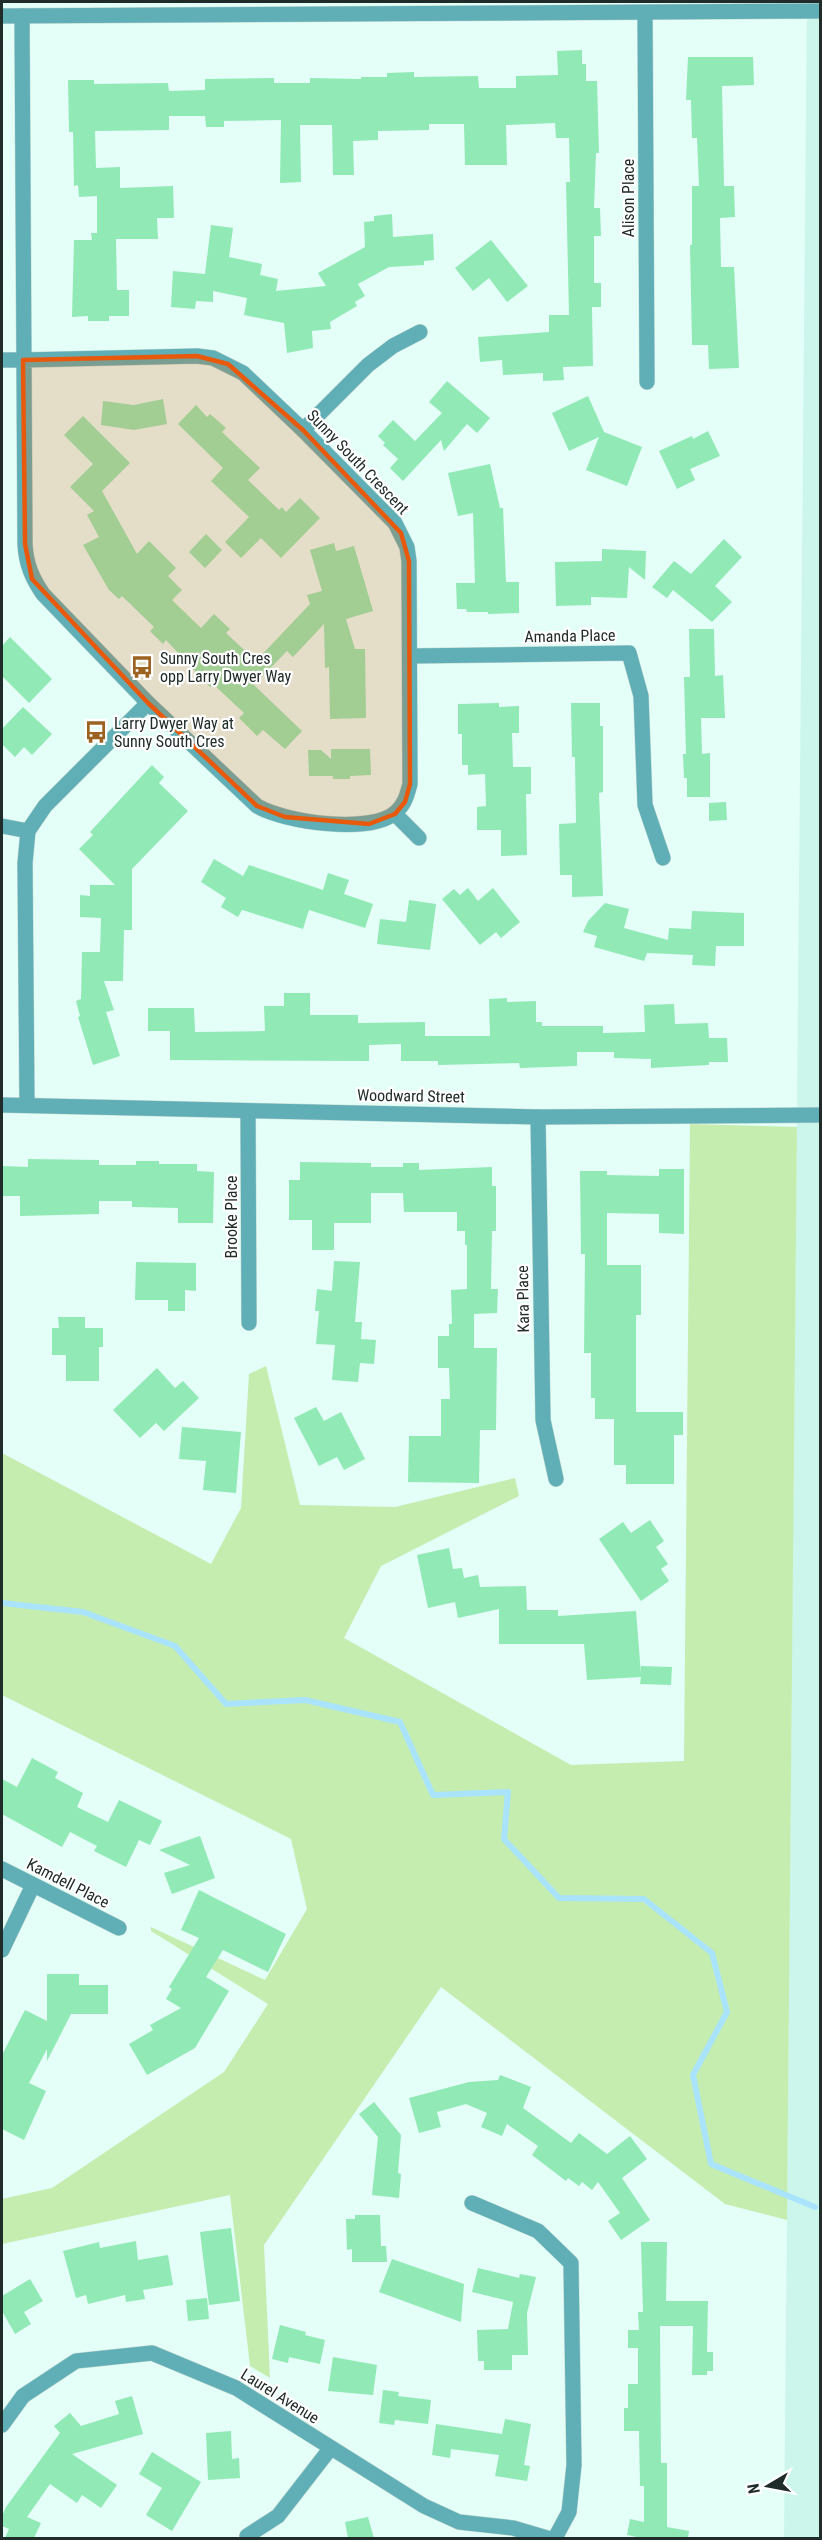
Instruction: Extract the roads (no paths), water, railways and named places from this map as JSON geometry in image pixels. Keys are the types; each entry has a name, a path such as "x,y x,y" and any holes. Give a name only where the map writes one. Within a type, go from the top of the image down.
{"street":[{"path":"2,16 552,7 645,13 820,11"},
{"name":"Alison Place","path":"645,13 647,382"},
{"path":"22,16 26,563 43,594 148,703 257,806 270,814 285,818 344,824 369,824 395,814 419,838"},
{"path":"303,430 368,365 393,346 420,332"},
{"name":"Sunny South Crescent","path":"2,360 197,356 213,358 243,373 395,523 407,547 409,561 410,656 410,784 405,802 395,814"},
{"name":"Amanda Place","path":"410,656 628,653 640,696 645,805 663,858"},
{"path":"27,1105 25,863 28,831 45,806 148,703"},
{"path":"2,826 28,831"},
{"name":"Woodward Street","path":"2,1105 538,1117 820,1115"},
{"name":"Brooke Place","path":"248,1111 249,1323"},
{"name":"Kara Place","path":"538,1117 543,1420 556,1479"},
{"name":"Kamdell Place","path":"2,1869 119,1928"},
{"path":"2,1950 33,1886"},
{"path":"472,2204 538,2230 572,2263 574,2466 569,2512 555,2538"},
{"name":"Laurel Avenue","path":"2,2425 23,2396 76,2361 152,2353 236,2388 424,2506 459,2522 513,2528 547,2538"},
{"path":"247,2536 278,2516 330,2449"}],"waterway":[{"path":"2,1603 83,1612 175,1646 226,1704 305,1700 400,1722 433,1795 508,1792 504,1839 559,1898 644,1899 712,1953 727,2012 693,2075 711,2164 815,2207"}],"place":[{"name":"Sunny South Cres opp Larry Dwyer Way","path":"142,667"},
{"name":"Larry Dwyer Way at Sunny South Cres","path":"96,732"}]}
